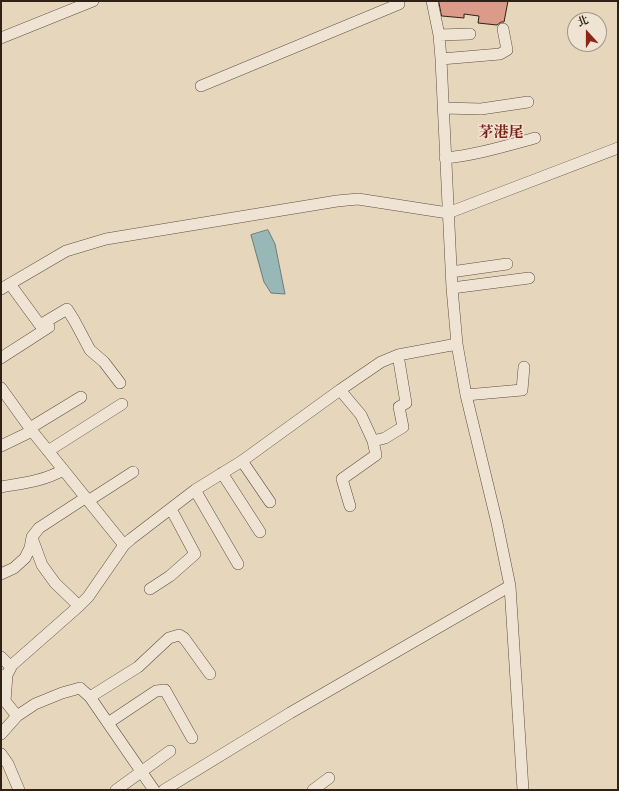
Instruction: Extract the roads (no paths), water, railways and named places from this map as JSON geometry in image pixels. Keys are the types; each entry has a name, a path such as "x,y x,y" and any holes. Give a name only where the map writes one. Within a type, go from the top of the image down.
{"street":[{"path":"1,38 93,1"},
{"path":"201,86 399,4 398,1"},
{"path":"432,1 439,35 441,59 451,272 457,344 466,395 497,523 510,586 523,790"},
{"path":"441,59 500,54 507,50 503,29"},
{"path":"439,35 470,34"},
{"path":"444,108 481,109 528,102"},
{"path":"445,158 478,153 535,138"},
{"path":"120,383 104,362 90,350 67,310 40,325 5,286 66,251 106,239 330,202 358,199 448,213 618,148"},
{"path":"451,272 507,264"},
{"path":"452,288 529,278"},
{"path":"1,358 49,327"},
{"path":"16,716 5,702 4,675 12,665 88,597 131,538 171,510 195,490 242,460 381,362 398,355 457,344"},
{"path":"373,441 385,438 403,427 398,407 406,402 398,355"},
{"path":"466,395 522,390 524,367"},
{"path":"1,388 31,430 124,546"},
{"path":"340,390 361,415 373,441 376,455 342,479 350,506"},
{"path":"1,446 31,430 81,397"},
{"path":"48,451 122,404"},
{"path":"242,460 270,502"},
{"path":"1,487 51,477 63,470"},
{"path":"1,574 14,568 26,558 32,537 39,528 133,472"},
{"path":"222,473 260,532"},
{"path":"195,490 238,564"},
{"path":"150,589 170,576 195,554 171,510"},
{"path":"32,537 42,565 55,583 79,606"},
{"path":"164,790 290,714 510,586"},
{"path":"90,697 138,667 169,638 179,635 184,638 210,674"},
{"path":"1,657 7,663 12,665"},
{"path":"1,734 16,716 35,704 62,693 80,688 90,697 154,790"},
{"path":"108,723 156,691 165,690 192,738"},
{"path":"116,790 170,751"},
{"path":"1,754 8,764 19,790"},
{"path":"313,790 329,778"}],"water":[{"path":"268,230 275,244 285,294 271,293 264,282 251,235"}],"district":[{"name":"茅港尾","path":"501,133"}]}
